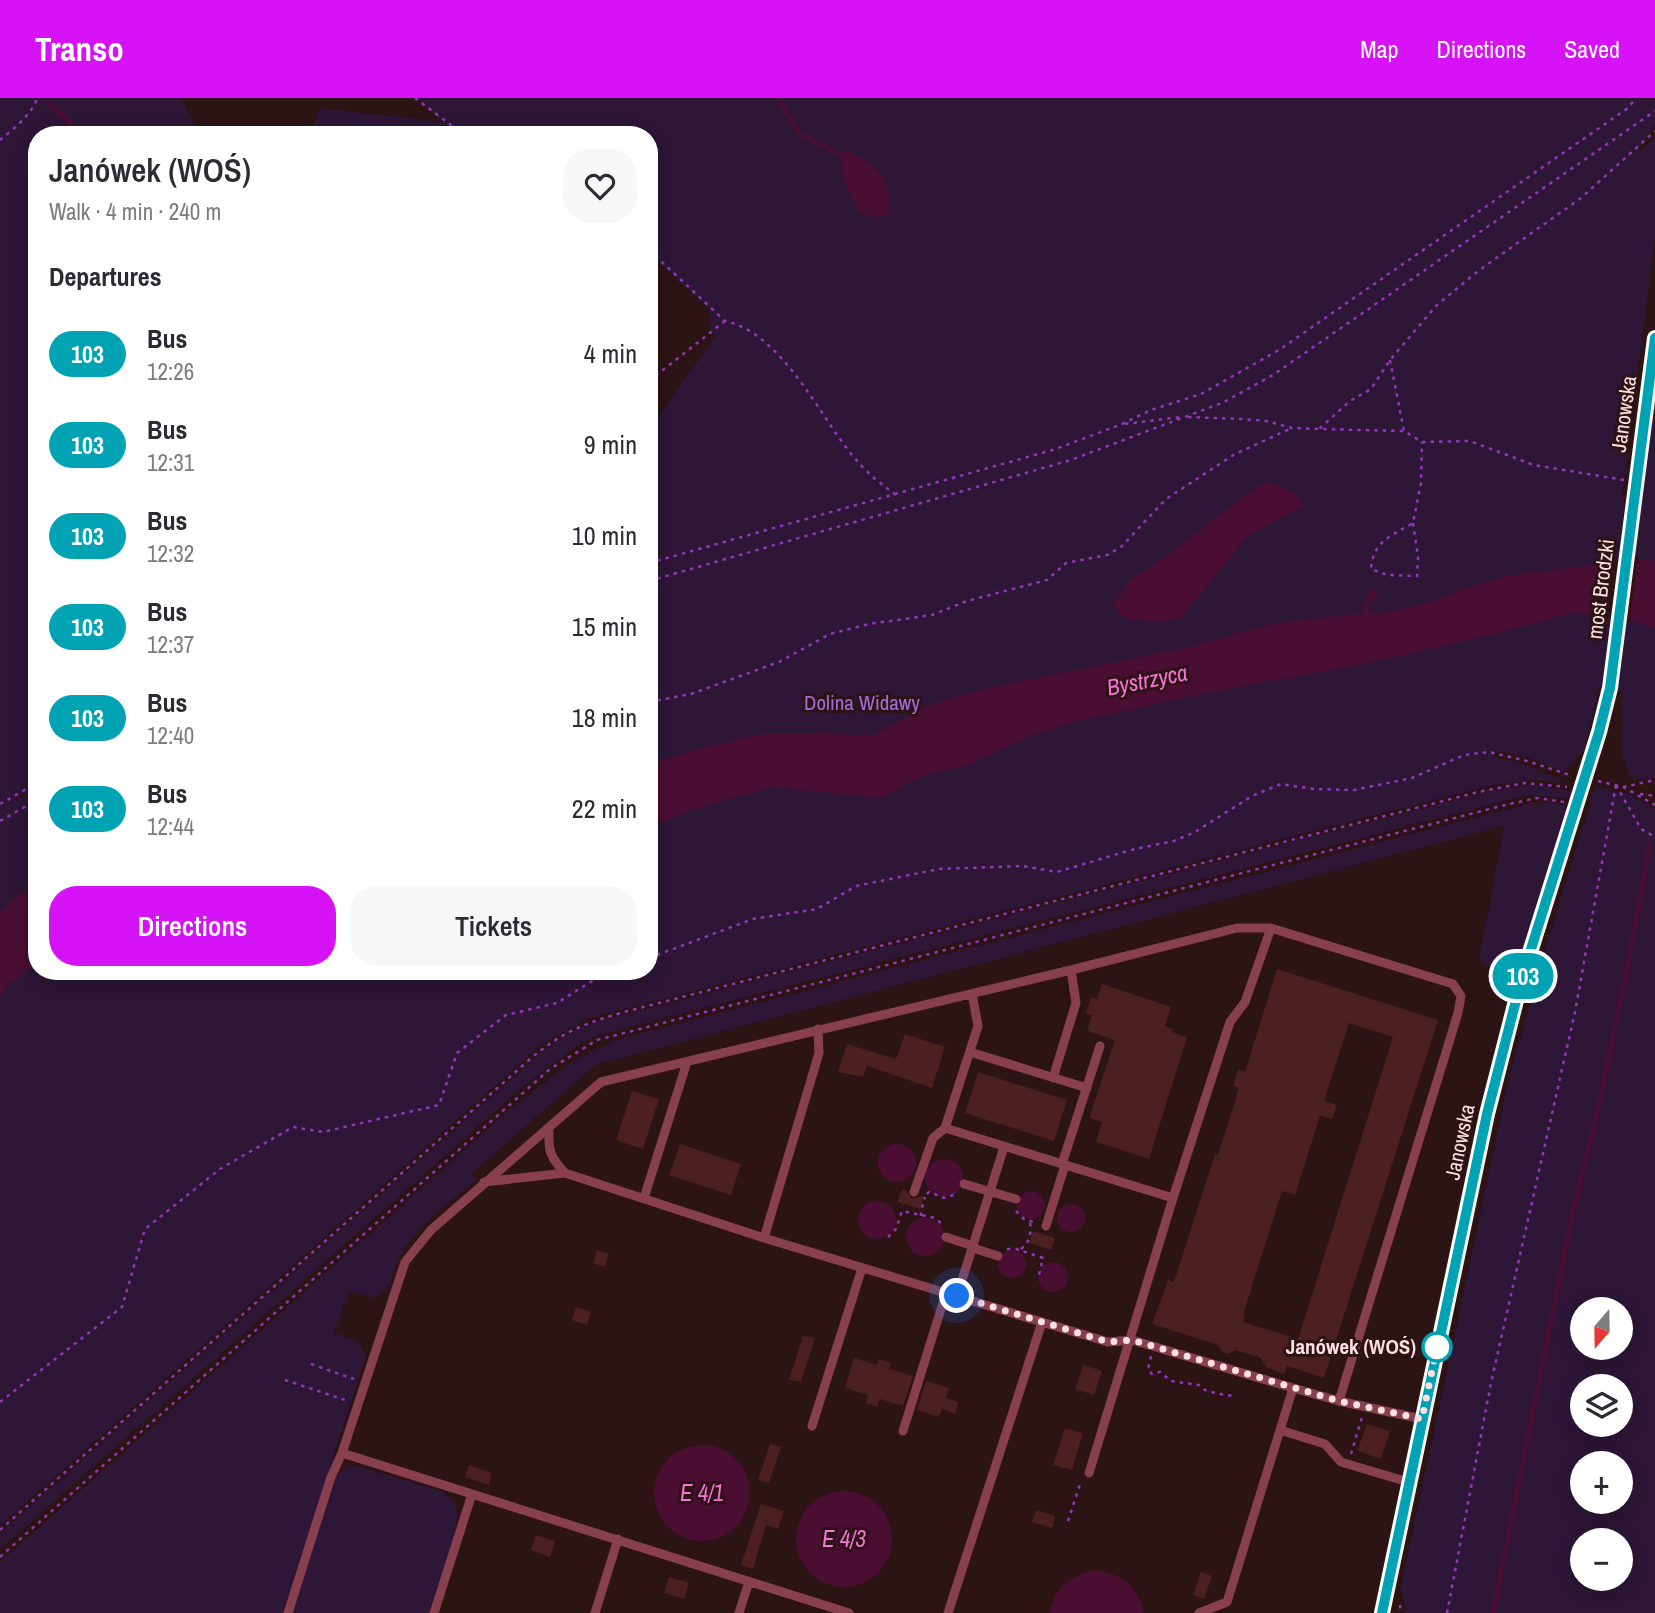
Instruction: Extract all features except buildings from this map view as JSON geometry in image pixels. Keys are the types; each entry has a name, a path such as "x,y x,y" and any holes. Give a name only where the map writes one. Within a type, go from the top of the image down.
{"street":[{"name":"Janowska","path":"1635,488 1655,338"},
{"name":"most Brodzki","path":"1610,688 1635,488"},
{"name":"Janowska","path":"1382,1613 1490,1101 1521,981 1585,778 1610,688"}],"lane":[{"path":"288,1613 405,1262 431,1230 601,1082 1237,928 1271,928 1453,984 1461,996 1339,1401"},
{"path":"1089,1473 1230,1022 1245,1002 1271,928"},
{"path":"1053,1078 1076,1003 1071,970"},
{"path":"914,1192 933,1139 945,1128 978,1026 972,994"},
{"path":"764,1238 819,1053 818,1029"},
{"path":"1046,1226 1100,1046"},
{"path":"970,1052 1087,1088"},
{"path":"644,1198 687,1062"},
{"path":"549,1127 548,1146 553,1160 565,1173"},
{"path":"945,1128 1173,1198"},
{"path":"957,1296 1004,1147"},
{"path":"484,1182 565,1173 764,1238 1108,1342 1132,1340 1339,1401 1422,1419"},
{"path":"964,1184 1016,1199"},
{"path":"946,1237 998,1256"},
{"path":"812,1426 862,1268"},
{"path":"903,1431 946,1293"},
{"path":"948,1613 1042,1322"},
{"path":"1199,1613 1227,1602 1293,1388"},
{"path":"1280,1430 1325,1444 1341,1462 1408,1482"},
{"path":"342,1453 849,1613"},
{"path":"435,1613 472,1494"},
{"path":"595,1613 618,1539"},
{"path":"739,1613 749,1581"}],"path":[{"path":"0,140 20,123 37,98"},
{"path":"415,98 452,126"},
{"path":"658,561 1056,449 1151,410 1201,394 1279,350 1628,108 1636,98"},
{"path":"658,578 1071,460 1222,403 1273,375 1655,111"},
{"path":"1319,429 1350,401 1371,389 1390,360 1436,306 1478,271 1581,198 1655,131"},
{"path":"658,258 725,321 741,324 769,346 804,387 866,471 896,495"},
{"path":"658,374 725,321"},
{"path":"1390,360 1404,431"},
{"path":"1122,424 1185,416 1266,421 1292,428 1404,431 1422,443 1470,441 1534,465 1635,488"},
{"path":"658,700 691,694 779,662 830,634 869,624 932,615 967,601 1046,580 1066,563 1107,555 1121,547 1166,499 1187,484 1235,454 1292,428"},
{"path":"1413,523 1385,539 1372,554 1371,569 1387,575 1417,576 1418,557 1413,523 1421,483 1422,443"},
{"path":"658,955 753,919 817,909 856,886 939,869 1023,866 1057,872 1131,850 1174,841 1195,832 1252,796 1281,784 1314,789 1354,790 1412,778 1464,755 1489,752 1585,778"},
{"path":"1623,787 1655,780"},
{"path":"1616,785 1655,805"},
{"path":"1616,785 1641,829 1655,837"},
{"path":"1447,1613 1491,1383 1575,1012 1616,785"},
{"path":"0,804 28,788"},
{"path":"1637,794 1655,796"},
{"path":"0,1557 550,1069 597,1040 1509,804 1537,798 1555,799 1576,806"},
{"path":"0,821 28,805"},
{"path":"0,1402 122,1307 145,1229 219,1169 293,1127 323,1132 439,1105 457,1053 506,1015 557,1003 594,980"},
{"path":"926,1196 929,1192 948,1198 959,1192 964,1184"},
{"path":"888,1237 896,1229 902,1210 928,1216 940,1222 946,1237"},
{"path":"1020,1250 1027,1244 1031,1231 1030,1221"},
{"path":"998,1256 1011,1248 1043,1258 1038,1279"},
{"path":"1154,1347 1148,1367 1152,1374 1160,1372 1171,1381 1199,1385 1205,1390 1234,1396"},
{"path":"311,1364 365,1383"},
{"path":"285,1380 358,1405"},
{"path":"1348,1464 1365,1407"},
{"path":"1068,1521 1084,1474 1089,1473"}],"green space":[{"name":"Dolina Widawy","path":"0,98 181,98 197,126 28,126 28,980 658,980 658,416 715,337 709,325 711,315 708,308 658,261 658,126 313,126 321,108 443,122 417,98 1655,98 1655,124 1639,149 1640,151 1655,137 1655,237 1622,497 1643,497 1655,396 1655,561 1637,560 1650,628 1655,627 1655,778 1632,780 1622,755 1621,690 1599,687 1585,749 1564,772 1527,757 1492,750 1492,756 1524,764 1567,783 1536,780 1492,785 590,1018 542,1044 0,1526"},
{"path":"1537,785 1571,792 1570,797 1529,795 599,1035 581,1043 525,1085 0,1549 0,1533 526,1066 556,1042 585,1026 1482,793 1507,787"},
{"path":"1595,787 1632,795 1655,809 1655,1613 1406,1613 1401,1587 1509,1078"},
{"path":"1531,803 1558,803 1567,807 1518,964 1512,969 1491,967 1479,961 1504,826 595,1065 471,1174 476,1179 426,1223 409,1243 381,1294 374,1298 354,1292 347,1294 334,1333 358,1341 366,1356 283,1613 0,1613 0,1562 506,1113 568,1064 618,1039"},
{"path":"354,1465 441,1491 455,1504 456,1527 429,1613 292,1613 336,1477 344,1468"}],"water":[{"path":"846,149 880,174 888,191 888,214 876,218 859,213 845,183 841,164"},
{"path":"1265,482 1287,489 1304,505 1246,538 1180,619 1161,622 1126,619 1112,605 1130,580 1170,554"},
{"name":"Bystrzyca","path":"1637,559 1655,561 1655,627 1651,628 1608,613 1573,613 1365,664 1216,691 1081,720 1031,736 965,766 922,776 880,798 773,787 691,810 658,823 658,762 701,748 766,733 874,735 926,706 983,689 1185,648 1277,623 1363,613 1362,606 1373,588 1377,593 1367,608 1377,615 1432,602 1506,576"},
{"path":"28,888 28,970 9,984 0,998 0,913"},
{"path":"897,1144 911,1149 916,1163 911,1177 897,1182 883,1177 878,1163 883,1149"},
{"path":"944,1159 957,1165 963,1178 957,1191 944,1197 931,1191 925,1178 931,1165"},
{"path":"1031,1191 1041,1195 1045,1205 1041,1215 1031,1219 1021,1215 1017,1205 1021,1195"},
{"path":"877,1201 891,1206 896,1220 891,1234 877,1239 863,1234 858,1220 863,1206"},
{"path":"1071,1204 1081,1208 1085,1218 1081,1228 1071,1232 1061,1228 1057,1218 1061,1208"},
{"path":"925,1218 938,1224 944,1237 938,1250 925,1256 912,1250 906,1237 912,1224"},
{"path":"1012,1250 1022,1254 1026,1264 1022,1274 1012,1278 1002,1274 998,1264 1002,1254"},
{"path":"1053,1262 1059,1263 1067,1271 1067,1283 1059,1291 1053,1292 1047,1291 1039,1283 1038,1277 1039,1271 1047,1263"},
{"name":"E 4/1","path":"702,1445 720,1449 736,1459 746,1475 750,1493 746,1511 736,1527 720,1537 702,1541 684,1537 668,1527 658,1511 654,1493 658,1475 668,1459 684,1449"},
{"name":"E 4/3","path":"844,1491 862,1495 878,1505 888,1521 892,1539 888,1557 878,1573 862,1583 844,1587 826,1583 810,1573 800,1557 796,1539 800,1521 810,1505 826,1495"},
{"path":"1095,1570 1127,1582 1137,1595 1144,1613 1050,1613 1055,1596 1065,1584"}],"pier":[{"path":"1638,556 1629,622 1607,617 1615,557"}],"waterway":[{"path":"778,98 799,133 848,160"},
{"path":"49,103 74,126"},
{"path":"1493,1613 1573,1211 1599,1105 1628,964 1650,843"}],"bus line":[{"name":"103","path":"1382,1613 1487,1114 1521,981 1599,732 1610,688 1655,338"}],"place":[{"name":"Janówek (WOŚ)","path":"1437,1347"}],"route":[{"path":"957,1296 1108,1342 1132,1340 1339,1401 1422,1419 1437,1347"}]}
